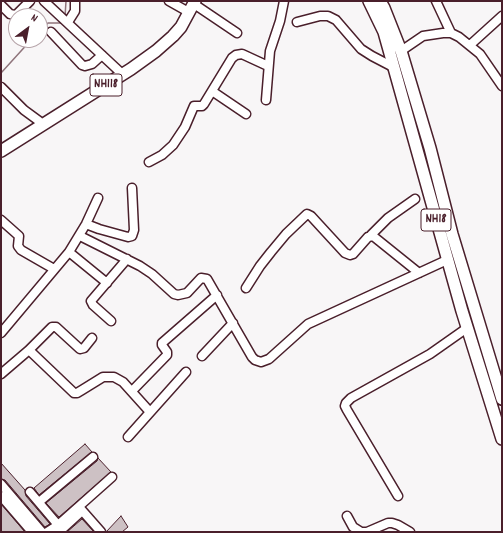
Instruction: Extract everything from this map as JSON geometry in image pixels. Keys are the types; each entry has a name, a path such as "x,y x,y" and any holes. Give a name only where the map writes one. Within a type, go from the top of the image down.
{"highway":[{"name":"NH18","path":"369,1 384,32 447,260 502,439"},
{"name":"NH18","path":"380,1 401,51 430,148 452,234 499,378 502,399"},
{"name":"NH118","path":"1,144 139,57 165,37 179,22 191,4"},
{"name":"NH118","path":"1,151 117,78 156,51 181,27 191,4"},
{"path":"417,150 430,148"}],"street":[{"path":"1,5 10,14 14,15 17,14 30,1"},
{"path":"44,1 119,71"},
{"path":"65,20 75,10 75,1"},
{"path":"169,1 191,4 237,33"},
{"path":"266,100 270,51 280,21 284,1"},
{"path":"436,1 451,33"},
{"path":"297,22 320,16 328,16 336,20 361,48 394,68"},
{"path":"470,45 502,16"},
{"path":"50,32 82,65 92,64 102,55"},
{"path":"401,51 423,36 451,33 459,37 480,54 502,86"},
{"path":"149,162 162,155 173,145 185,127 194,106 203,106 232,58 239,54 268,66"},
{"path":"1,87 24,110 39,121"},
{"path":"212,91 246,114"},
{"path":"86,224 128,237 132,236 134,230 132,188"},
{"path":"1,334 69,252 80,236 98,198"},
{"path":"246,288 271,252 286,234 307,214 312,216 345,253 350,255 356,251 388,218 415,199"},
{"path":"1,220 20,236 18,246 21,250 54,269"},
{"path":"371,235 419,273"},
{"path":"80,236 127,259 152,274 174,294 178,295 187,293 198,280 203,278 209,281 252,357 258,362 264,362 308,324 447,260"},
{"path":"69,252 107,283"},
{"path":"111,321 91,302 92,298 127,259"},
{"path":"132,391 167,355 162,343 217,295"},
{"path":"202,356 233,323"},
{"path":"1,374 29,350 52,327 56,327 80,349 84,348 92,338"},
{"path":"398,496 347,410 346,403 351,398 430,354 467,328"},
{"path":"29,350 74,393 77,393 103,377 109,376 119,379 132,391 150,412"},
{"path":"128,437 186,372"},
{"path":"486,388 499,378"},
{"path":"39,502 93,456"},
{"path":"47,532 63,529 80,509 112,477"},
{"path":"1,485 29,528"},
{"path":"30,492 63,529"},
{"path":"1,496 29,528 42,532"},
{"path":"80,509 101,532"},
{"path":"347,516 353,527 361,532 367,532 388,523 398,525 410,532"}],"building":[{"path":"85,444 92,452 39,495 34,488"},
{"path":"98,458 111,472 59,517 46,503 97,461"},
{"path":"1,463 25,490 26,496 50,524 45,527 5,480 1,479"},
{"path":"1,504 25,532 1,532"},
{"path":"121,516 128,527 122,532 106,532"},
{"path":"82,519 94,532 67,532"}],"waterway":[{"path":"65,17 66,1"},
{"path":"48,23 63,23"},
{"path":"1,73 24,48"}]}
